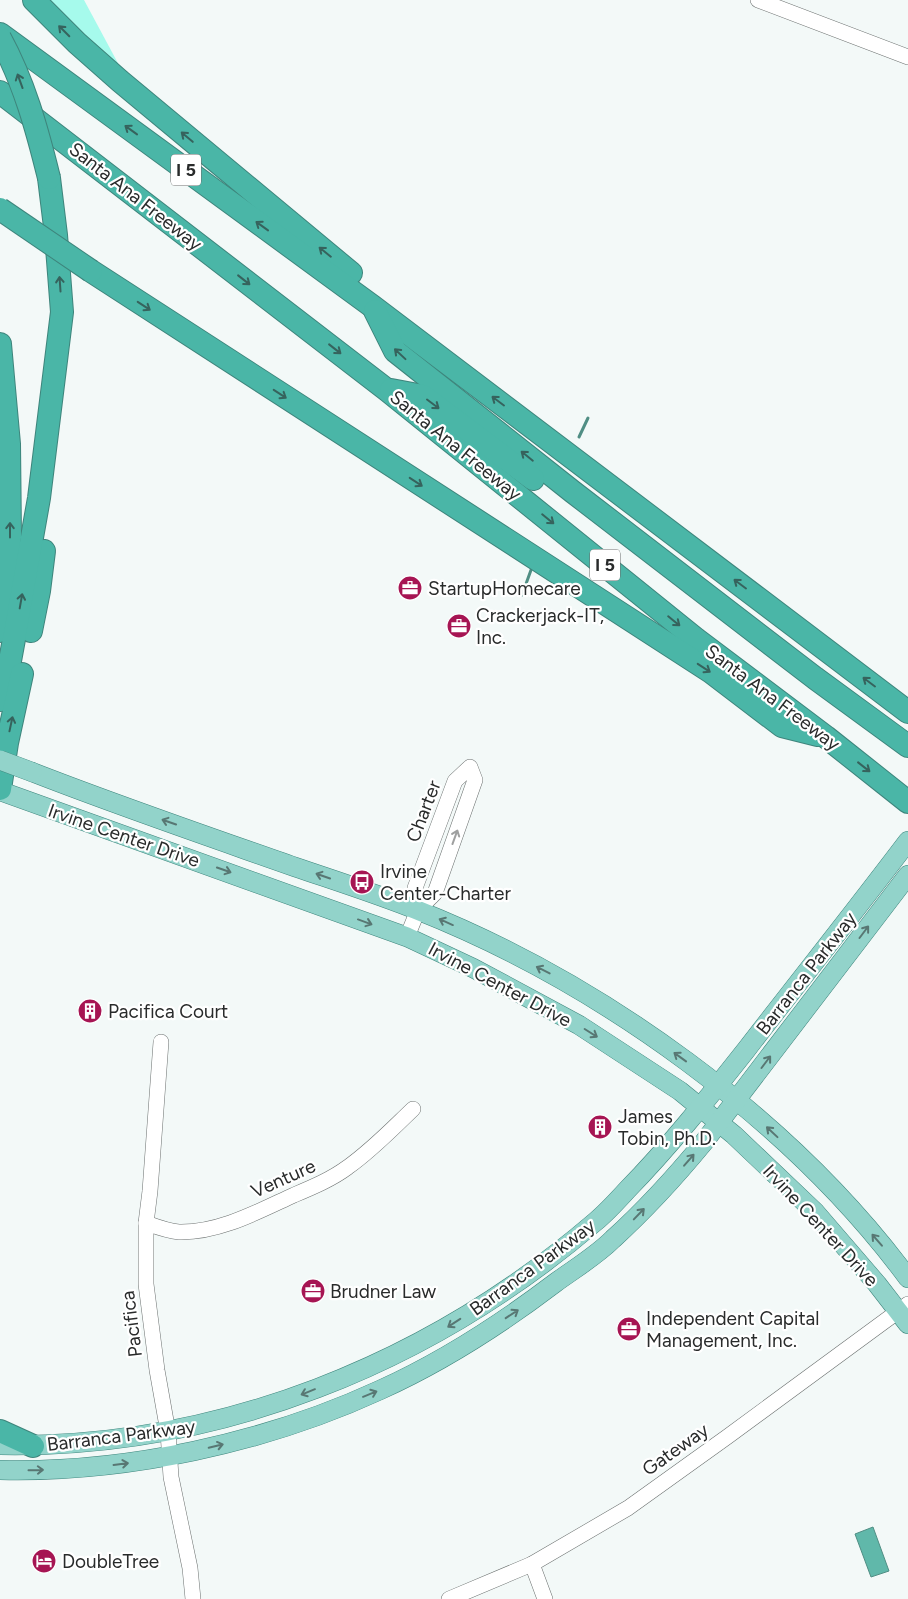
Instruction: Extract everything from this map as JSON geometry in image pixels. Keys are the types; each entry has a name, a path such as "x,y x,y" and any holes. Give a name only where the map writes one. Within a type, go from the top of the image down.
{"highway":[{"path":"34,0 77,43 120,81 388,303 410,334"},
{"path":"0,36 29,103 49,178 62,312 63,370 59,434 40,581 7,743 0,790"},
{"name":"I 5","path":"0,36 410,334 908,712"},
{"name":"Santa Ana Freeway","path":"0,92 387,390 696,639 826,737 908,802"},
{"path":"0,209 103,279 711,672 782,726 826,737"},
{"path":"372,306 395,351 813,681 908,763"},
{"path":"0,700 5,688 39,498 62,312"},
{"path":"0,344 9,444 10,537 0,630"},
{"path":"387,390 423,396 813,681 908,746"},
{"path":"0,1431 33,1446"}],"main road":[{"name":"Irvine Center Drive","path":"0,760 103,799 418,910 474,934 555,976 617,1013 737,1101 826,1181 908,1278"},
{"name":"Irvine Center Drive","path":"0,790 407,937 473,968 579,1025 680,1091 719,1122 815,1212 905,1313"},
{"name":"Barranca Parkway","path":"0,1445 72,1444 168,1432 232,1416 296,1396 365,1369 444,1329 518,1282 596,1221 658,1159 719,1086 908,841"},
{"name":"Barranca Parkway","path":"0,1470 72,1469 169,1456 234,1442 310,1418 380,1390 459,1348 532,1301 612,1240 674,1177 737,1101 908,875"}],"street":[{"path":"758,0 908,58"},
{"name":"Charter","path":"407,937 418,910 435,893 475,780 470,767 455,781 415,888 418,910"},
{"name":"Pacifica","path":"160,1042 150,1191 146,1223 146,1284 156,1370 168,1432 169,1456 190,1568 193,1599"},
{"name":"Venture","path":"146,1223 165,1230 179,1232 195,1230 222,1225 269,1206 331,1178 347,1168 370,1150 413,1109"},
{"name":"Gateway","path":"449,1599 532,1564 628,1508 905,1313"},
{"path":"532,1564 544,1599"}],"shaded area":[{"path":"50,0 84,0 120,67 95,46"},
{"path":"873,1527 889,1571 871,1577 855,1534"}],"waterway":[{"path":"579,437 588,418"},
{"path":"522,595 531,570"}],"place":[{"name":"StartupHomecare","path":"410,588"},
{"name":"Crackerjack-IT, Inc.","path":"459,626"},
{"name":"Irvine Center-Charter","path":"362,882"},
{"name":"Pacifica Court","path":"90,1011"},
{"name":"James Tobin, Ph.D.","path":"600,1127"},
{"name":"Brudner Law","path":"313,1291"},
{"name":"Independent Capital Management, Inc.","path":"629,1329"},
{"name":"DoubleTree","path":"44,1561"}]}
